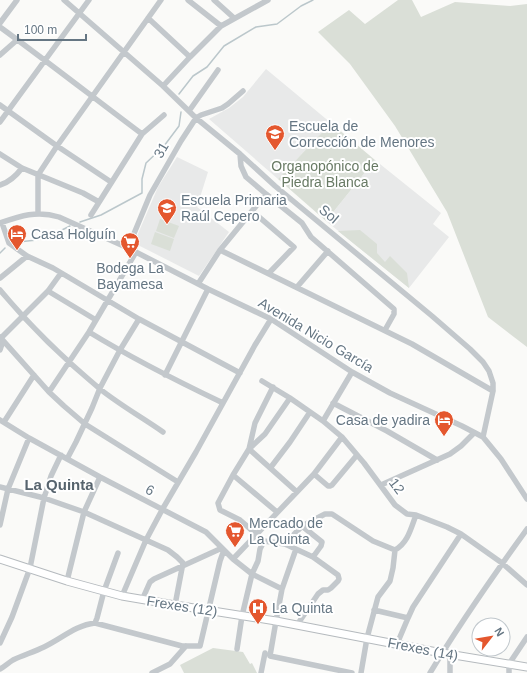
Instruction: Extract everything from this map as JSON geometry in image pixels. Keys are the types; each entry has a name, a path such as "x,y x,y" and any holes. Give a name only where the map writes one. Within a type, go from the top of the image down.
{"main road":[{"name":"Frexes (12)","path":"0,559 67,581 122,596 276,621 367,638"},
{"name":"Frexes (14)","path":"367,638 442,653 527,666"}],"street":[{"path":"0,23 17,0"},
{"name":"Sol","path":"64,0 163,86 196,118 240,154 275,186 432,316 483,362 489,371 493,383 493,391 483,438"},
{"path":"0,122 89,0"},
{"path":"38,213 38,175 161,0"},
{"path":"188,0 221,26"},
{"path":"214,0 234,18"},
{"path":"163,86 221,26 268,0"},
{"path":"0,11 5,16"},
{"path":"148,18 190,57"},
{"path":"0,27 142,134"},
{"path":"0,55 17,40"},
{"path":"189,111 218,70"},
{"path":"196,118 222,108 244,91"},
{"path":"0,105 111,182"},
{"path":"91,215 142,134 164,115"},
{"name":"31","path":"128,248 153,190 181,140 196,118"},
{"path":"0,154 22,168 83,193 99,202"},
{"path":"240,154 241,166 246,177 302,223 311,237 394,309 394,314 385,330"},
{"path":"0,185 11,180 22,168"},
{"path":"198,284 220,250 266,194"},
{"path":"252,211 294,247 269,273"},
{"name":"Avenida Nicio García","path":"1,223 29,214 51,214 128,248 271,319 352,372 390,393 483,438 501,459 527,499"},
{"path":"1,223 9,243 27,256 61,273 181,342 240,373"},
{"path":"220,250 385,330 493,391"},
{"path":"297,287 328,251"},
{"path":"49,392 89,332 136,252"},
{"path":"0,278 27,256"},
{"path":"0,350 1,339 48,291 61,273"},
{"path":"165,375 208,289"},
{"path":"0,290 23,317 69,362 100,388 164,432"},
{"path":"48,291 96,320"},
{"path":"67,459 85,424 100,388 120,350 140,319"},
{"path":"122,596 146,540 162,510 271,319"},
{"path":"89,332 165,375 223,403"},
{"path":"1,339 49,392 85,424 178,482"},
{"path":"323,421 352,372"},
{"path":"2,421 34,375"},
{"name":"12","path":"262,381 323,421 342,437 396,505 408,514 416,515 461,534 502,563 527,585"},
{"path":"249,449 255,423 273,387"},
{"path":"290,398 265,434 249,449 218,504 220,510 240,520 264,541 285,544 296,549 313,557 338,575 338,581 328,590 323,590 318,594 297,625"},
{"path":"333,403 393,434 437,460"},
{"path":"271,468 310,412"},
{"name":"6","path":"2,421 29,438 100,477 206,532 233,559 252,574 282,589"},
{"path":"381,485 450,454 461,446 474,433"},
{"path":"233,559 314,474 342,437"},
{"path":"0,525 8,489 29,438"},
{"path":"249,449 297,492"},
{"path":"0,643 12,617 30,568 44,498 51,476 61,455"},
{"path":"314,474 330,486 357,455"},
{"path":"233,475 277,512"},
{"path":"67,581 84,512 100,477"},
{"path":"0,487 44,498 84,512 168,550 177,557 182,565 175,605"},
{"path":"285,544 302,526 325,514 332,514 372,540 396,550"},
{"path":"361,673 367,638 378,597 390,581 396,550 404,544 416,515"},
{"path":"302,526 322,542 321,546 313,557"},
{"path":"430,673 502,563 527,529"},
{"path":"397,644 413,607 461,534"},
{"path":"237,649 242,616 252,574 264,541"},
{"path":"142,600 150,582 154,579 182,565 223,549"},
{"path":"0,669 12,661 46,646 68,633 87,624 94,623 182,646 200,646 223,549"},
{"path":"296,549 282,589 270,656 352,673"},
{"path":"94,623 97,618 104,591 118,553"},
{"path":"374,610 408,618"},
{"path":"509,673 509,664 527,637"},
{"path":"152,673 170,664 186,646"},
{"path":"261,673 264,653"},
{"path":"450,654 450,673"}],"shaded area":[{"name":"Escuela de Corrección de Menores","path":"266,69 331,123 278,179 209,119 229,108 243,97"},
{"name":"Escuela Primaria Raúl Cepero","path":"177,157 208,172 197,207 229,232 199,276 134,243 158,187"},
{"path":"375,160 441,213 433,224 449,237 409,288 326,221"}],"green space":[{"path":"398,0 412,0 421,17 455,2 510,6 527,4 527,347 488,317 447,212 395,126 350,64 318,32 349,10 365,24"},
{"name":"Organopónico de Piedra Blanca","path":"331,123 375,160 326,221 278,179"},
{"path":"160,219 179,226 174,238 156,231"},
{"path":"360,230 377,244 377,253 385,262 390,256 407,273 409,288 338,231"},
{"path":"155,232 174,239 170,251 151,244"},
{"path":"213,648 243,652 250,664 252,663 257,673 184,673 180,665"}],"waterway":[{"path":"179,94 193,76 207,67 224,46 256,27 277,24 301,6 313,0"},
{"path":"80,222 101,215 142,193 142,179 146,163 164,146 179,126 181,112"},
{"path":"18,242 37,240 70,226"},
{"path":"0,253 5,248"}],"place":[{"name":"Escuela de Corrección de Menores","path":"275,151"},
{"name":"Escuela Primaria Raúl Cepero","path":"167,225"},
{"name":"Casa Holguín","path":"17,251"},
{"name":"Bodega La Bayamesa","path":"130,259"},
{"name":"Casa de yadira","path":"444,437"},
{"name":"Mercado de La Quinta","path":"235,548"},
{"name":"La Quinta","path":"258,625"}],"district":[{"name":"La Quinta","path":"59,485"}]}
